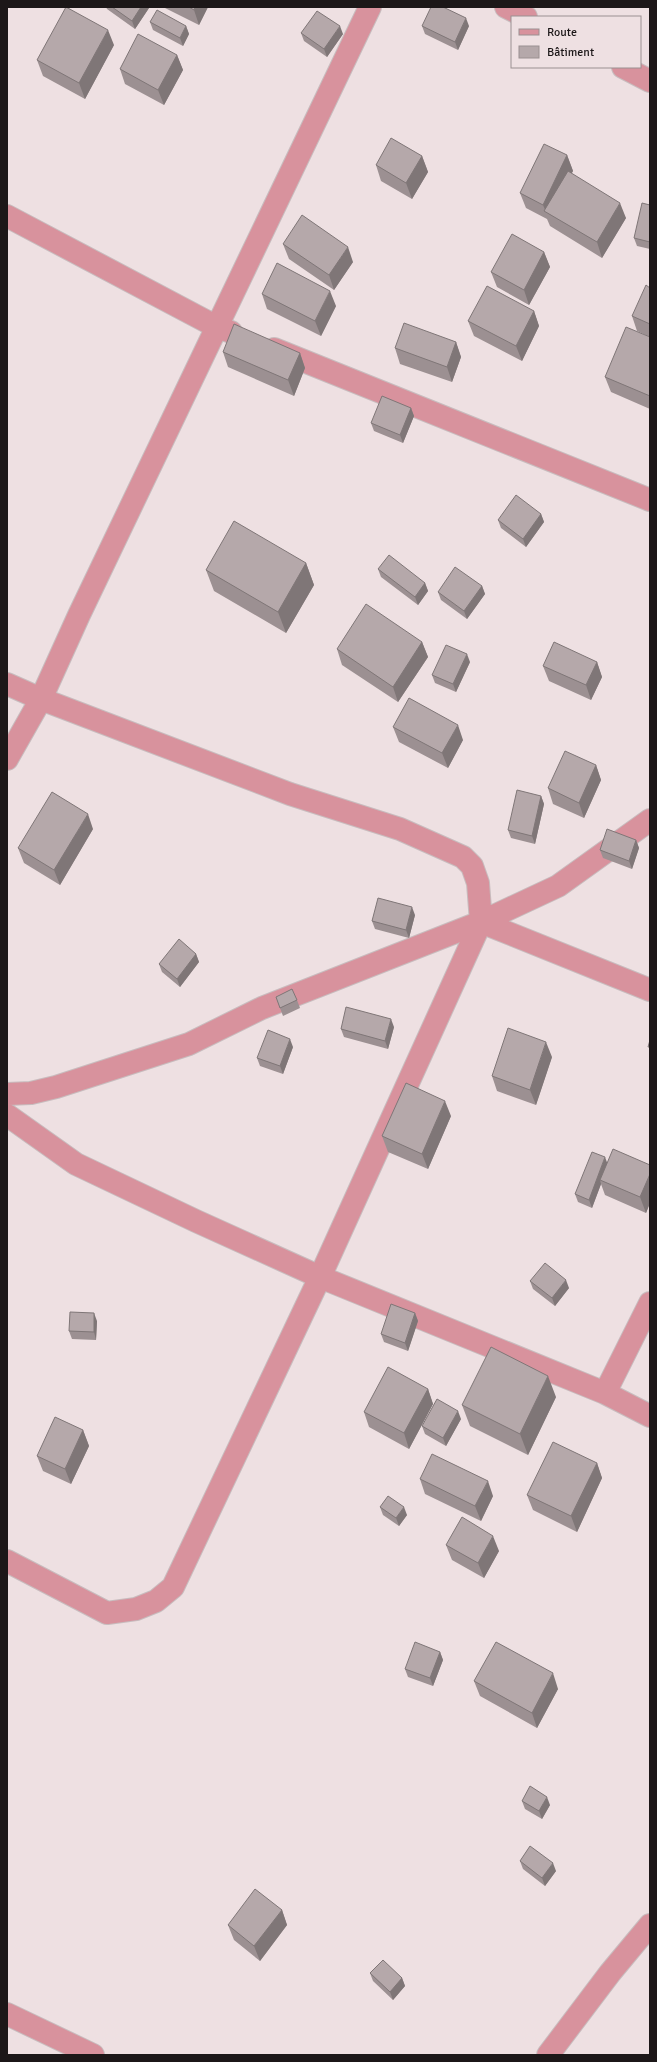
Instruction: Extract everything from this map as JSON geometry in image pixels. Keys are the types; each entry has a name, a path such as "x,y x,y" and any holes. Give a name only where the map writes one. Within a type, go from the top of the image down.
{"street":[{"path":"7,759 41,699 82,608 370,7"},
{"path":"506,7 524,16"},
{"path":"625,68 650,81"},
{"path":"7,216 217,327 650,500"},
{"path":"7,684 41,699 290,794 400,829 463,857 472,866 478,883 481,922 320,1277 173,1587 156,1601 136,1609 107,1613 7,1562"},
{"path":"7,1094 31,1093 56,1087 189,1044 262,1008 481,922 558,886 650,820"},
{"path":"478,883 509,909"},
{"path":"481,922 650,990"},
{"path":"7,1116 76,1164 196,1221 320,1277 605,1393 650,1416"},
{"path":"605,1393 650,1303"},
{"path":"548,2055 610,1973 650,1925"},
{"path":"7,2014 93,2055"}],"building":[{"path":"66,7 108,30 79,83 37,60"},
{"path":"112,7 141,7 132,21"},
{"path":"431,7 443,7 466,18 455,42 422,26"},
{"path":"157,10 186,26 180,38 150,22"},
{"path":"317,11 340,26 324,49 301,33"},
{"path":"138,34 177,55 158,90 120,69"},
{"path":"391,138 422,156 406,183 376,165"},
{"path":"544,144 567,155 543,205 520,193"},
{"path":"568,171 620,203 597,242 544,211"},
{"path":"642,203 650,205 650,242 634,238"},
{"path":"302,215 348,247 329,275 283,244"},
{"path":"512,234 544,252 524,290 491,272"},
{"path":"277,263 330,291 315,321 262,294"},
{"path":"646,285 650,288 650,324 632,316"},
{"path":"487,286 534,311 516,346 468,321"},
{"path":"404,323 456,342 447,367 395,348"},
{"path":"234,324 300,353 288,380 223,352"},
{"path":"626,327 650,337 650,396 605,377"},
{"path":"382,396 411,408 400,435 371,423"},
{"path":"516,495 541,514 523,539 498,520"},
{"path":"234,521 306,563 278,612 206,570"},
{"path":"389,555 425,583 415,597 378,569"},
{"path":"455,567 482,586 464,611 438,592"},
{"path":"366,604 422,642 393,687 337,649"},
{"path":"554,642 597,662 586,685 543,666"},
{"path":"446,645 467,654 453,684 432,675"},
{"path":"409,698 458,725 442,753 393,727"},
{"path":"565,751 596,765 579,803 548,788"},
{"path":"517,790 541,796 532,836 508,830"},
{"path":"52,792 88,814 54,870 18,848"},
{"path":"607,829 636,840 629,861 600,850"},
{"path":"378,898 412,907 406,930 372,921"},
{"path":"179,939 196,954 177,979 159,964"},
{"path":"292,989 297,1000 280,1008 276,997"},
{"path":"346,1007 391,1019 385,1041 341,1029"},
{"path":"508,1028 546,1042 530,1090 492,1076"},
{"path":"268,1030 290,1039 280,1066 257,1058"},
{"path":"406,1083 445,1101 422,1154 382,1136"},
{"path":"613,1149 650,1165 650,1174 640,1197 600,1180"},
{"path":"592,1152 605,1157 589,1200 575,1194"},
{"path":"545,1263 566,1280 552,1298 530,1281"},
{"path":"391,1304 415,1313 405,1343 381,1334"},
{"path":"70,1312 94,1313 94,1332 69,1331"},
{"path":"491,1347 548,1376 520,1434 462,1405"},
{"path":"388,1367 428,1389 404,1433 364,1412"},
{"path":"437,1399 458,1411 443,1438 422,1426"},
{"path":"55,1417 83,1430 65,1469 37,1456"},
{"path":"553,1442 597,1463 571,1516 527,1495"},
{"path":"432,1454 488,1481 475,1506 420,1479"},
{"path":"388,1496 404,1507 396,1518 380,1507"},
{"path":"462,1517 493,1536 478,1563 446,1545"},
{"path":"415,1642 440,1652 430,1678 405,1669"},
{"path":"496,1642 553,1673 532,1713 474,1681"},
{"path":"530,1786 547,1797 539,1811 522,1801"},
{"path":"530,1846 553,1863 542,1878 520,1861"},
{"path":"255,1889 282,1910 254,1946 228,1925"},
{"path":"383,1960 402,1978 390,1992 370,1973"}]}
